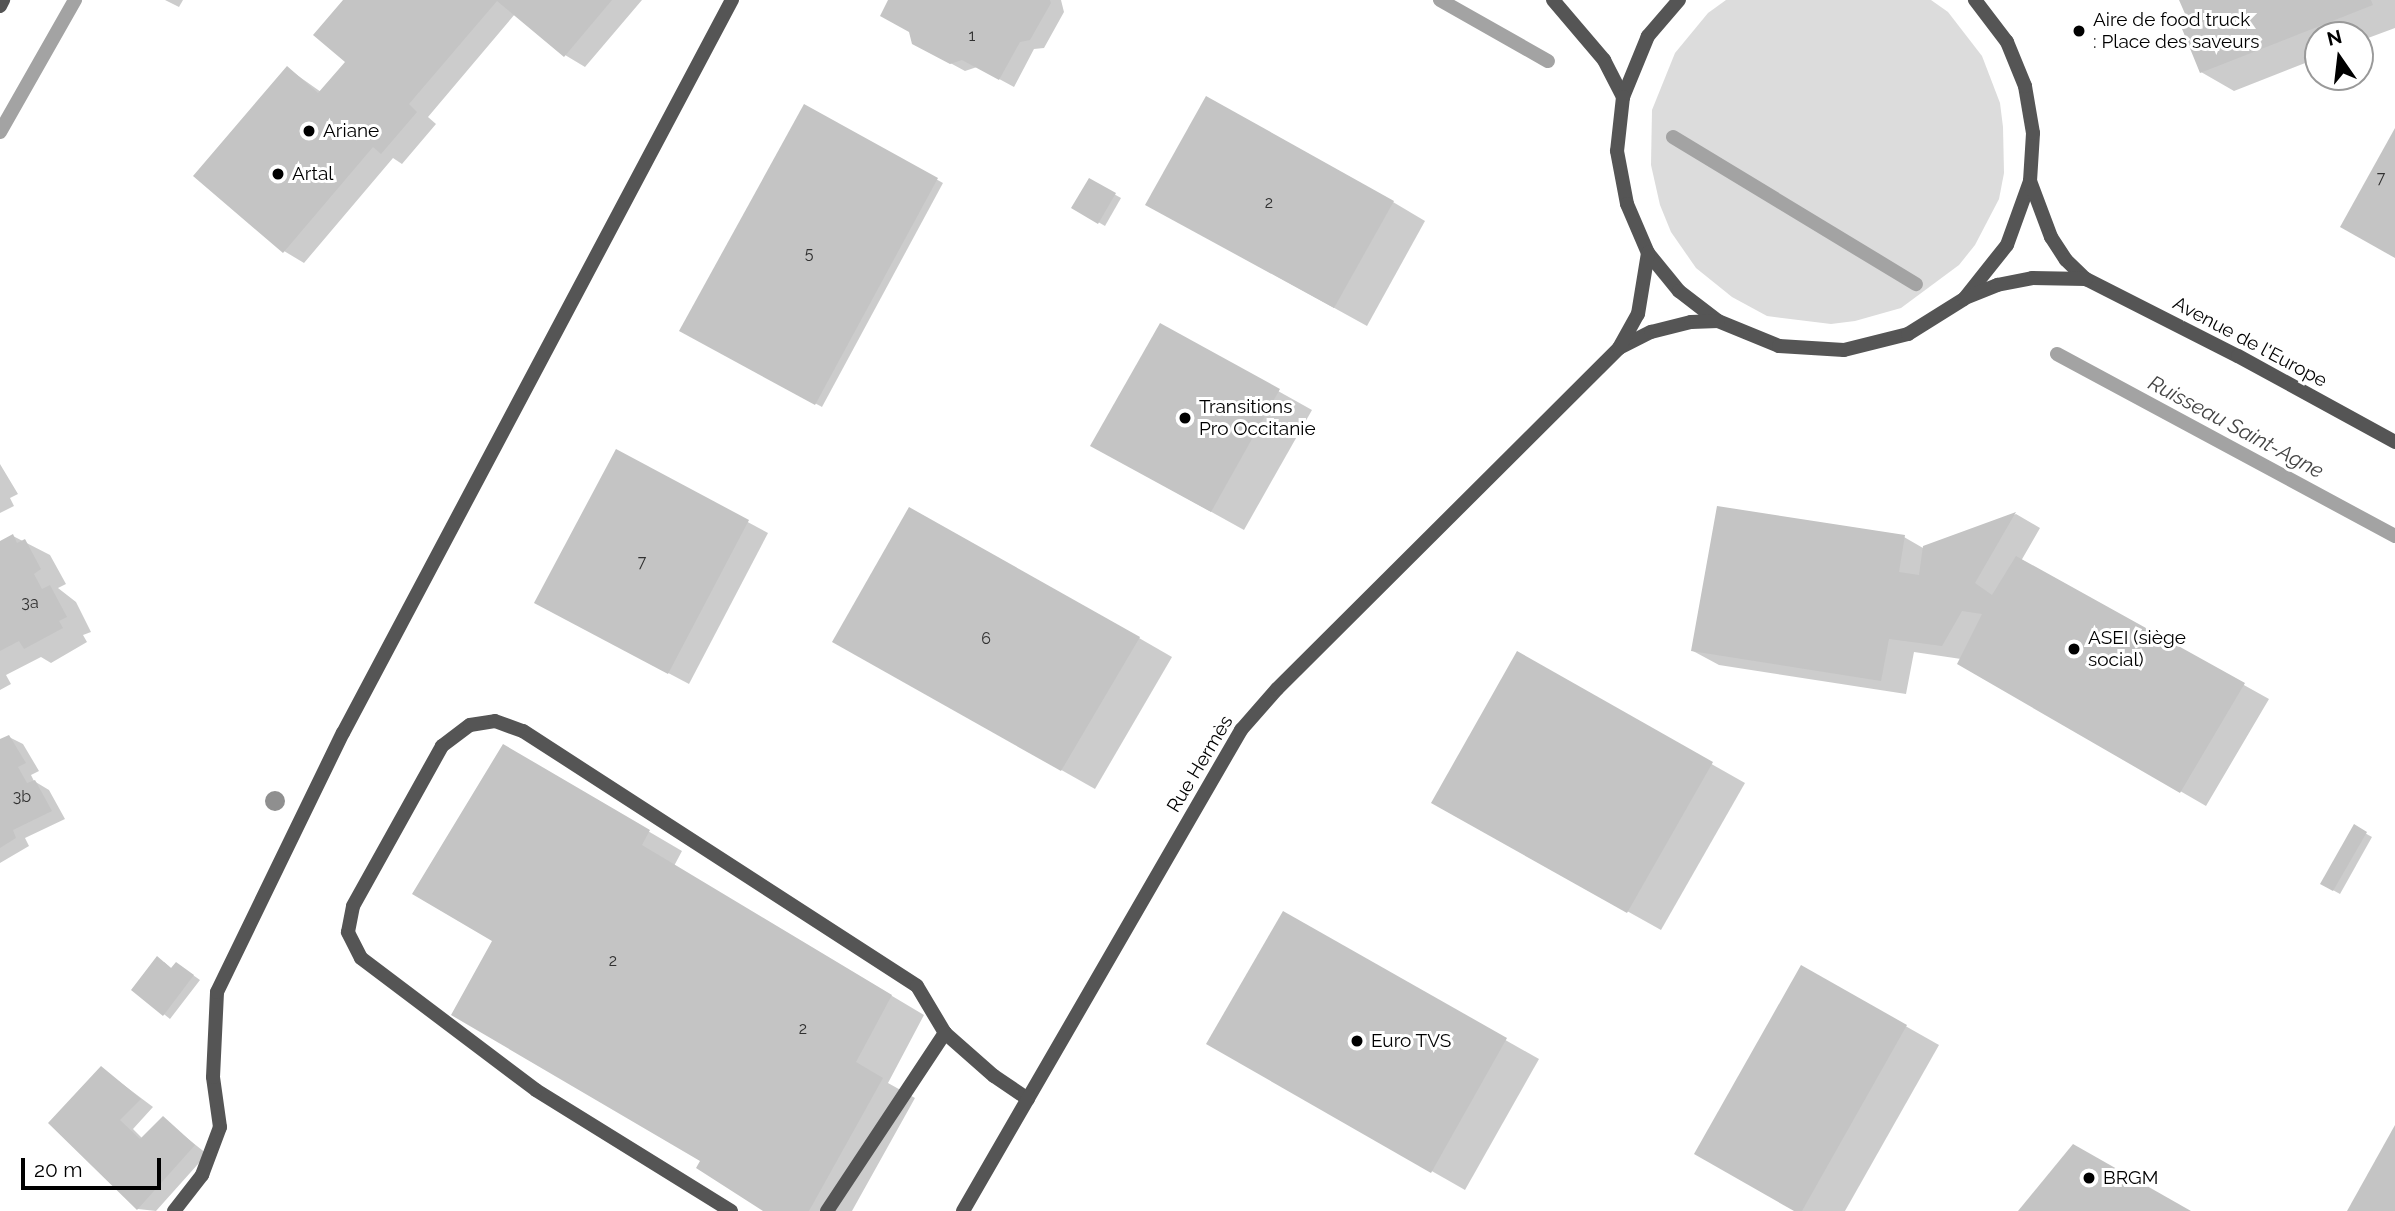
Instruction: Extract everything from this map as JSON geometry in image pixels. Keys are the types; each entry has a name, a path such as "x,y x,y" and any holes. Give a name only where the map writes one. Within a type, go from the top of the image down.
{"street":[{"path":"0,6 3,0"},
{"path":"174,1211 202,1175 220,1127 213,1077 217,992 343,733 732,0"},
{"path":"1553,0 1604,60 1623,97"},
{"path":"1679,0 1648,36 1623,97 1618,150 1627,204 1648,253 1679,291 1718,321 1779,346 1844,350 1908,334 1964,299 2007,245 2030,181 2033,133 2025,86 2007,42 1975,0"},
{"name":"Avenue de l'Europe","path":"2030,181 2051,237 2066,260 2086,279 2238,356 2395,442"},
{"name":"Rue Hermès","path":"963,1211 1241,730 1277,689 1619,348 1638,314 1648,253"},
{"name":"Avenue de l'Europe","path":"1964,299 1997,285 2032,278 2086,279"},
{"name":"Rue Hermès","path":"1619,348 1651,332 1691,322 1718,321"},
{"path":"731,1211 536,1090 361,958 348,932 353,906 442,746 470,724 495,721 523,731 917,986 945,1033 994,1076 1028,1099"},
{"path":"827,1211 945,1033"}],"shaded area":[{"path":"1726,0 1931,0 1948,12 1982,56 2000,103 2003,127 2004,173 1999,199 1975,245 1959,265 1901,308 1855,321 1831,324 1767,316 1732,297 1696,268 1671,232 1660,205 1651,165 1652,110 1675,53 1708,13"}],"building":[{"name":"Ariane","path":"343,0 612,0 564,57 497,1 409,104 417,112 381,154 373,147 283,253 193,176 287,66 318,93 345,62 313,35"},
{"path":"888,0 1050,0 1051,3 1030,40 1020,42 999,80 962,60 950,64 912,44 909,32 880,16"},
{"path":"2179,0 2371,0 2373,5 2332,21 2304,21 2304,32 2200,73 2178,19 2186,16"},
{"path":"1206,96 1394,201 1334,308 1145,205"},
{"path":"804,104 938,178 815,405 679,331"},
{"path":"2395,128 2395,258 2340,227"},
{"path":"1089,178 1116,193 1098,224 1071,208"},
{"name":"Transitions Pro Occitanie","path":"1160,323 1280,389 1211,512 1090,446"},
{"path":"616,449 749,520 668,674 534,603"},
{"name":"ASEI (siège social)","path":"1717,506 1905,535 1899,572 1919,575 1923,546 2016,512 1975,583 1992,595 2016,556 2245,683 2180,793 1957,664 1982,614 1962,611 1942,646 1889,639 1881,681 1691,651"},
{"path":"909,507 1140,637 1061,771 832,642"},
{"path":"13,534 17,543 25,539 41,569 34,574 42,589 50,585 67,617 59,621 63,628 24,649 19,641 0,651 0,541"},
{"path":"1517,651 1713,762 1627,913 1431,803"},
{"path":"9,735 26,763 18,767 27,783 35,780 52,811 13,830 16,838 0,848 0,739"},
{"path":"503,744 650,830 642,845 892,995 856,1062 883,1078 809,1211 763,1211 696,1168 700,1161 451,1015 492,941 412,894"},
{"path":"2354,824 2367,832 2333,891 2320,884"},
{"name":"Euro TVS","path":"1283,911 1507,1038 1431,1173 1206,1044"},
{"path":"157,956 171,968 176,962 194,975 163,1016 131,990"},
{"path":"1801,965 1907,1025 1802,1211 1794,1211 1694,1154"},
{"path":"101,1066 141,1099 120,1120 140,1139 163,1116 195,1145 137,1210 48,1123"},
{"path":"2395,1125 2395,1211 2347,1211"},
{"name":"BRGM","path":"2073,1144 2191,1211 2018,1211"}],"waterway":[{"name":"Ruisseau Saint-Agne","path":"0,132 75,0"},
{"name":"Ruisseau Saint-Agne","path":"1440,0 1548,61"},
{"name":"Ruisseau Saint-Agne","path":"1673,137 1916,284"},
{"name":"Ruisseau Saint-Agne","path":"2057,354 2395,536"}],"place":[{"name":"Aire de food truck : Place des saveurs","path":"2079,31"},
{"name":"Ariane","path":"309,131"},
{"name":"Artal","path":"278,174"},
{"name":"Transitions Pro Occitanie","path":"1185,418"},
{"name":"ASEI (siège social)","path":"2074,649"},
{"name":"Euro TVS","path":"1357,1041"},
{"name":"BRGM","path":"2089,1178"}]}
